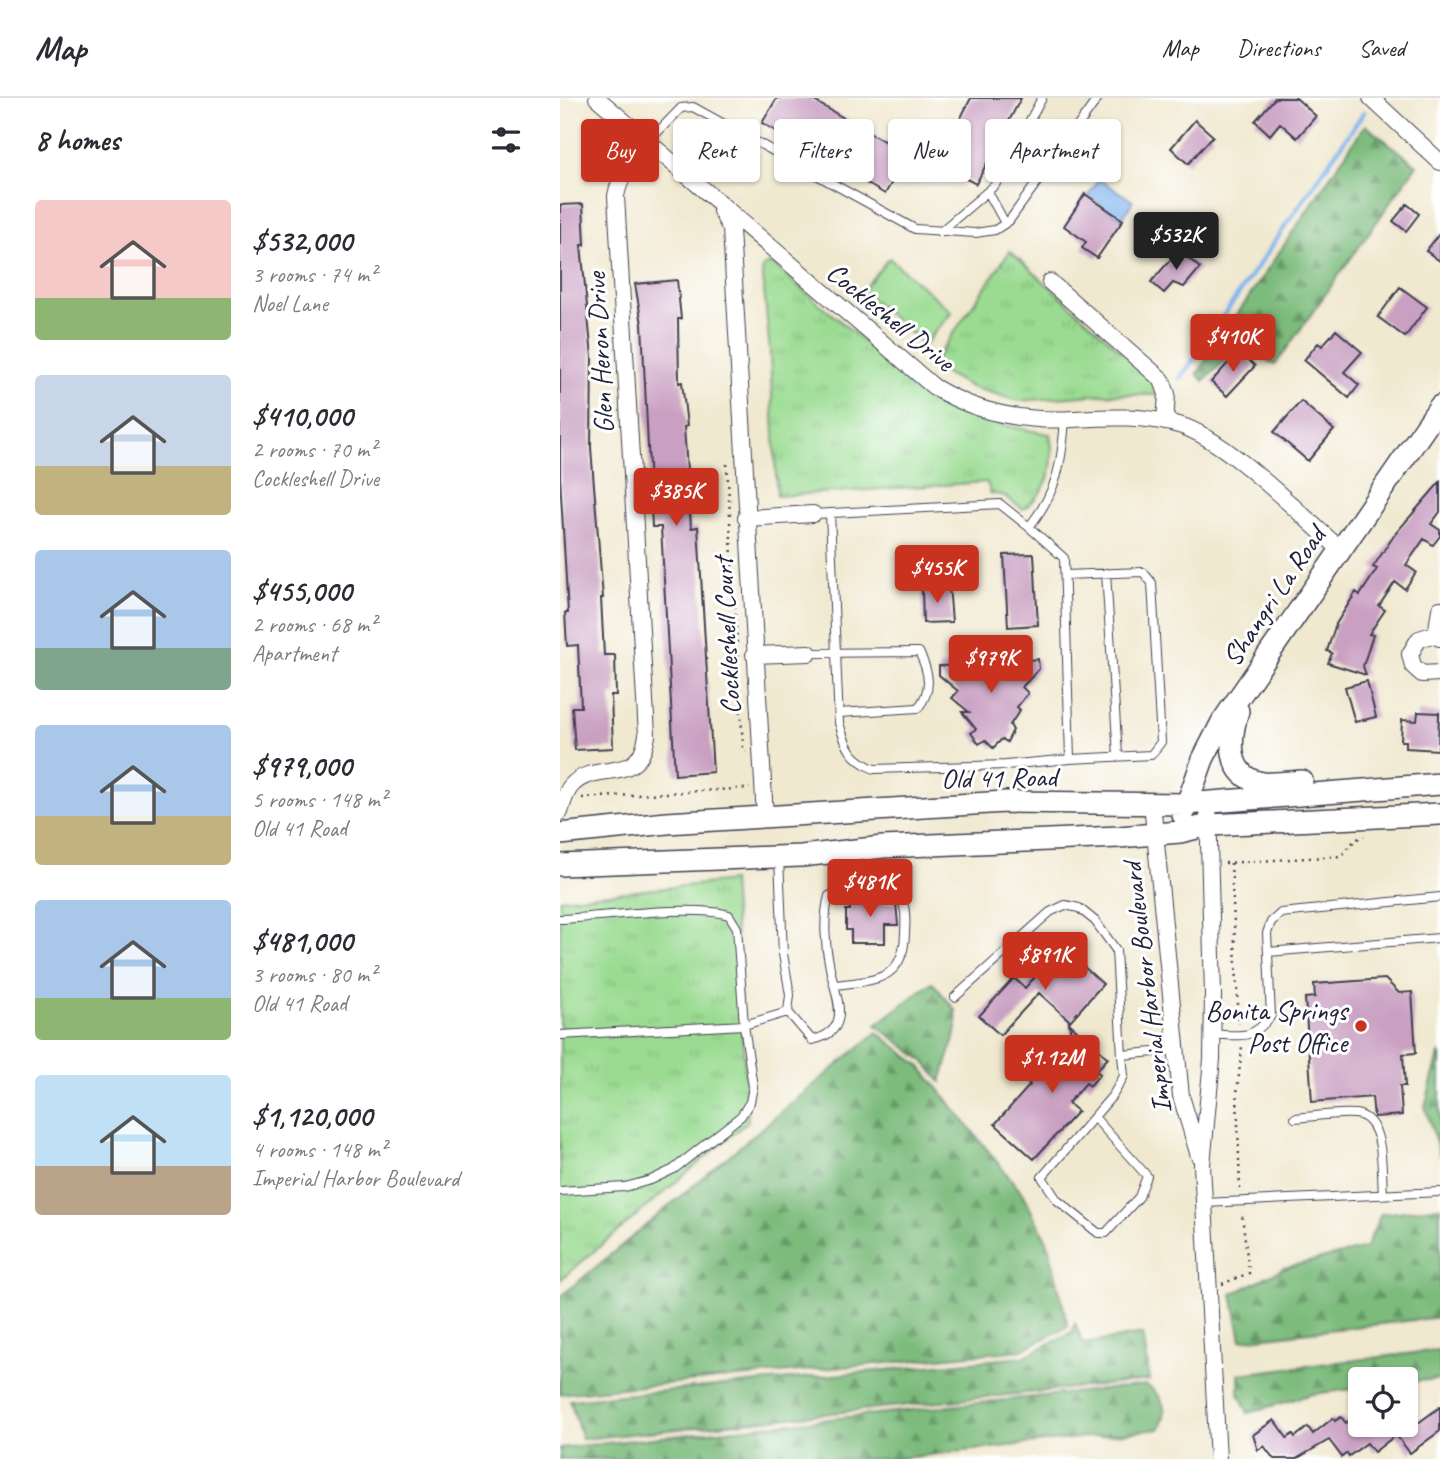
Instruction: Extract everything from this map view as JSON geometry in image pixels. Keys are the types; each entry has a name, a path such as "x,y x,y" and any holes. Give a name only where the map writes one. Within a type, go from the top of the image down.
{"street":[{"name":"Cockleshell Drive","path":"597,98 621,119"},
{"path":"1371,98 1440,162"},
{"name":"Cockleshell Drive","path":"659,152 934,387 995,413 1022,418 1065,419 1113,415 1165,422 1212,440 1339,548"},
{"name":"Glen Heron Drive","path":"562,805 572,785 584,777 622,770 639,759 646,748 616,197 618,182"},
{"name":"Cockleshell Court","path":"716,203 731,229 754,655 772,818"},
{"path":"1050,282 1162,380 1167,394 1165,422"},
{"name":"Shangri La Road","path":"1180,832 1186,804 1203,759 1244,689 1339,548 1440,406"},
{"path":"746,518 813,514"},
{"path":"1440,609 1438,637 1419,639 1414,644 1411,661 1422,674 1440,673"},
{"path":"754,655 809,653"},
{"path":"1244,689 1231,734 1230,748 1239,768 1250,778 1262,783 1440,772"},
{"name":"Old 41 Road","path":"560,834 667,823 1005,802 1186,804 1440,784"},
{"name":"Imperial Harbor Boulevard","path":"1152,803 1181,1097 1202,1165"},
{"name":"Imperial Harbor Boulevard","path":"1208,803 1212,1034 1202,1165 1218,1459"},
{"path":"560,865 801,856 883,847 1180,832 1209,825 1440,814"},
{"path":"772,818 779,855"}],"lane":[{"path":"940,232 988,192 1042,98"},
{"path":"659,130 681,107 693,107 915,229 985,232 1005,223 1024,205 1098,98"},
{"path":"988,192 1005,223"},
{"path":"1029,527 1048,504 1059,471 1065,419"},
{"path":"813,514 1000,504 1064,558 1070,759"},
{"path":"830,513 839,713 845,746 858,762 874,769 1006,765 1151,755 1161,741 1152,583 1143,572 1065,575"},
{"path":"1106,573 1118,756"},
{"path":"809,653 919,652 928,670 927,696 918,708 839,713"},
{"path":"779,855 783,954 790,995 788,1012 812,1040 826,1037 836,1024 840,1006 830,969 825,911 829,896 846,889 883,887 898,891 906,906 905,948 900,964 884,977 836,985"},
{"path":"1212,1034 1247,1037 1261,1028 1271,1016 1267,933 1271,922 1281,914 1440,897"},
{"path":"955,997 1050,912 1065,905 1079,908 1095,921 1116,950 1124,1076 1095,1118 1042,1177 1057,1200 1098,1233 1106,1233 1139,1197 1147,1176 1095,1118"},
{"path":"560,919 718,911 729,915 737,928 744,1024 753,1087 750,1102 729,1127 674,1169 651,1180 625,1187 560,1191"},
{"path":"1268,952 1440,939"},
{"path":"560,1035 744,1024 788,1012"},
{"path":"1122,1055 1175,1050"},
{"path":"1295,1118 1359,1114 1370,1122 1376,1130 1383,1195"},
{"path":"1204,1203 1440,1192"}],"path":[{"path":"727,464 743,748 751,757"},
{"path":"562,805 750,789 751,781"},
{"path":"1215,863 1341,856 1355,840 1374,832"},
{"path":"1231,863 1240,1031"},
{"path":"1240,1193 1237,1094 1242,1045"},
{"path":"1220,1285 1249,1273 1242,1214"}],"green space":[{"path":"1365,125 1417,165 1275,365 1240,345 1204,381 1197,374"},
{"path":"1010,251 1157,383 1159,395 1106,394 1019,401 971,387 931,366"},
{"path":"889,258 952,312 924,345 862,291"},
{"path":"771,263 931,398 981,421 1050,434 1052,456 1049,476 1032,502 1023,509 1002,495 990,493 987,482 777,496 770,353 762,268"},
{"path":"732,881 748,1121 560,1280 560,899"},
{"path":"932,982 956,1011 957,1029 941,1082 924,1061 876,1025"},
{"path":"877,1032 920,1066 1022,1193 1048,1243 1068,1326 1022,1350 560,1394 560,1297"},
{"path":"1440,1051 1440,1156 1425,1106"},
{"path":"1440,1207 1440,1317 1241,1340 1232,1294 1284,1268 1366,1248 1381,1214"},
{"path":"1075,1323 1083,1344 1143,1334 1150,1380 582,1439 570,1400 1023,1357 1072,1332"},
{"path":"1440,1350 1440,1379 1418,1381 1418,1367 1348,1367 1348,1390 1312,1394 1248,1413 1239,1393 1239,1374"},
{"path":"1146,1385 1157,1394 1163,1404 1164,1416 1159,1429 893,1459 560,1459 560,1448"}],"water":[{"path":"1097,182 1104,182 1133,201 1122,219 1088,196"}],"building":[{"path":"777,98 809,98 845,119 774,119 774,130 762,123"},
{"path":"971,98 1021,98 1010,119 985,119 985,167 976,184 971,181 971,119 960,119"},
{"path":"1275,98 1296,98 1316,116 1297,138 1280,123 1270,135 1255,121"},
{"path":"1195,120 1213,136 1188,164 1171,148"},
{"path":"874,135 888,143 888,182 892,182 885,194 864,182 874,182"},
{"path":"1085,194 1123,220 1097,258 1082,248 1086,242 1064,226"},
{"path":"583,204 585,245 581,245 592,357 591,448 603,598 604,655 615,655 616,695 611,695 613,748 575,750 572,707 581,707 578,645 567,646 565,613 568,613 560,478 560,205"},
{"path":"1407,204 1419,214 1406,231 1393,221"},
{"path":"1440,233 1440,261 1426,251"},
{"path":"1179,250 1200,268 1184,287 1173,283 1164,293 1151,282"},
{"path":"677,280 681,319 678,319 679,383 682,382 687,426 684,427 691,528 698,527 713,772 675,775 661,527 652,527 642,324 635,284"},
{"path":"1400,287 1427,307 1405,337 1378,317"},
{"path":"1336,330 1362,352 1344,372 1359,385 1349,398 1304,360 1318,343 1322,346"},
{"path":"1239,351 1255,366 1227,396 1211,382"},
{"path":"1301,401 1334,430 1308,461 1274,432"},
{"path":"1440,482 1440,512 1431,524 1440,530 1440,536 1433,545 1424,539 1406,565 1416,572 1405,589 1395,582 1379,606 1385,610 1369,634 1373,635 1363,666 1366,675 1328,663 1332,653 1327,651 1336,624 1356,592 1360,595 1377,569 1373,567 1395,534"},
{"path":"1034,554 1038,625 1008,627 1004,555"},
{"path":"949,585 952,622 923,623 922,589"},
{"path":"1001,659 1001,663 1038,659 1039,669 1022,687 1028,693 1017,707 1020,710 1010,725 1013,730 1007,742 1002,739 993,748 985,740 979,744 971,733 976,729 962,712 969,712 952,698 958,691 939,675 939,666 975,665 975,661"},
{"path":"1367,681 1376,717 1355,722 1345,687"},
{"path":"1418,712 1439,713 1438,750 1406,748 1406,741 1401,741 1402,720 1417,721"},
{"path":"882,895 882,903 896,903 898,925 885,925 885,943 851,943 851,930 846,930 846,910 850,910 849,897"},
{"path":"1062,947 1103,984 1070,1021 1039,993 1000,1035 979,1016 1014,978 1025,988"},
{"name":"Bonita Springs Post Office","path":"1385,979 1399,993 1412,992 1416,1053 1403,1054 1405,1086 1400,1086 1402,1115 1374,1117 1372,1097 1312,1102 1305,998 1315,997 1314,984"},
{"path":"1069,1023 1108,1058 1096,1071 1100,1074 1090,1086 1086,1083 1068,1103 1078,1111 1034,1159 995,1124 1030,1085 1024,1079 1037,1065 1044,1071 1072,1039"},
{"path":"1440,1407 1440,1431 1410,1453 1398,1437 1418,1437 1418,1423"},
{"path":"1341,1417 1346,1423 1348,1422 1348,1437 1393,1437 1374,1452 1367,1443 1349,1456 1347,1453 1342,1457 1329,1440 1296,1459 1274,1459 1264,1446 1258,1450 1253,1435 1274,1420 1287,1438 1293,1434 1295,1437 1308,1427 1313,1434 1333,1418 1335,1421"}],"waterway":[{"path":"1180,379 1364,112"}],"place":[{"name":"Bonita Springs Post Office","path":"1361,1026"}]}
